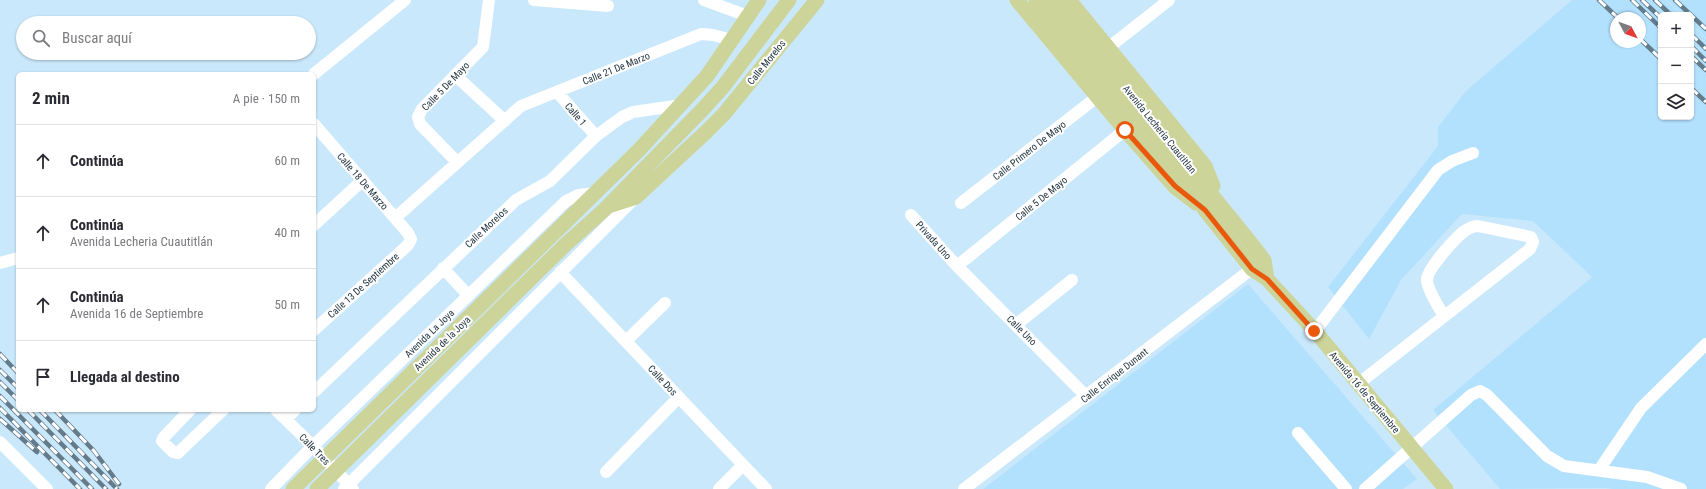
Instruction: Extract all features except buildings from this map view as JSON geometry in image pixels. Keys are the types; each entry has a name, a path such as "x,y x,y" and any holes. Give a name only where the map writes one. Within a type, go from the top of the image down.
{"main road":[{"path":"593,195 639,150 682,105 707,76 759,0"},
{"name":"Avenida de la Joya","path":"317,489 638,176 723,86 789,0"},
{"name":"Calle Morelos","path":"606,208 636,197 724,114 817,0"},
{"path":"1018,0 1125,130 1175,186 1205,210"},
{"name":"Avenida Lecheria Cuautitlan","path":"1036,0 1187,181 1205,210"},
{"name":"Avenida Lecheria Cuautitlan","path":"1053,0 1219,202 1264,260"},
{"path":"1069,0 1205,166 1219,202"},
{"name":"Avenida de la Joya","path":"293,489 593,195"},
{"name":"Avenida 16 de Septiembre","path":"1205,210 1252,269 1267,279 1314,331 1446,489"},
{"path":"1264,260 1267,279"}],"street":[{"path":"316,72 405,0"},
{"name":"Calle 5 De Mayo","path":"457,162 420,124 418,117 422,109 483,47 489,0"},
{"path":"534,0 608,6"},
{"path":"704,0 748,16"},
{"path":"1108,48 1169,0"},
{"name":"Calle 21 De Marzo","path":"395,218 521,106 701,34 713,35 732,40"},
{"path":"456,75 504,121"},
{"name":"Calle 1","path":"557,92 596,136"},
{"name":"Calle Primero De Mayo","path":"961,203 1097,97"},
{"name":"Calle Morelos","path":"316,390 516,200 550,181 596,136 622,116 633,112 682,105"},
{"name":"Calle 18 De Marzo","path":"316,126 408,233 411,239"},
{"name":"Calle 5 De Mayo","path":"957,266 1125,130"},
{"path":"1314,331 1438,170 1452,161 1473,153"},
{"path":"316,223 363,180"},
{"name":"Avenida La Joya","path":"271,489 313,446 566,201 578,195 593,195"},
{"path":"349,488 560,272 636,197"},
{"name":"Privada Uno","path":"911,215 957,266"},
{"path":"1358,384 1530,249 1533,242 1531,237 1478,226 1471,226 1462,233 1432,267 1427,275 1427,282 1444,316"},
{"name":"Calle 13 De Septiembre","path":"316,328 408,245 411,239"},
{"path":"0,263 16,259"},
{"name":"Calle Enrique Dunant","path":"964,489 1264,260"},
{"name":"Calle Uno","path":"957,266 1017,324 1086,396"},
{"path":"443,268 468,295"},
{"name":"Calle Dos","path":"560,272 766,489"},
{"path":"1017,324 1072,280"},
{"path":"626,341 665,303"},
{"path":"1599,470 1641,408 1706,344"},
{"path":"1365,489 1412,449 1471,395 1480,391 1488,395 1547,456 1564,466 1647,477 1681,489"},
{"path":"606,472 679,397"},
{"path":"188,412 162,441 174,452 178,453 221,412"},
{"name":"Calle Tres","path":"278,412 313,446 349,488"},
{"path":"286,419 293,412"},
{"path":"1298,433 1346,489"},
{"path":"0,442 47,489"},
{"path":"719,489 743,465"}],"shaded area":[{"path":"1572,0 1666,0 1679,12 1658,12 1658,120 1694,120 1694,27 1706,39 1706,489 1500,489 1433,410 1592,277 1533,221 1462,214 1401,280 1369,339 1328,287 1438,146 1438,127 1466,91"},
{"path":"1667,0 1706,0 1706,38 1694,26 1694,12 1680,12"},
{"path":"1248,284 1417,479 1403,489 983,489"}],"railway":[{"path":"1599,0 1612,12"},
{"path":"1632,0 1658,25"},
{"path":"1642,0 1658,15"},
{"path":"1655,0 1668,12"},
{"path":"1675,0 1706,29"},
{"path":"1694,37 1706,49"},
{"path":"1646,45 1658,56"},
{"path":"1693,48 1706,61"},
{"path":"1694,59 1706,70"},
{"path":"1694,91 1706,102"},
{"path":"0,354 16,371"},
{"path":"0,370 16,386"},
{"path":"0,382 16,398"},
{"path":"0,396 92,489"},
{"path":"0,408 80,489"},
{"path":"30,412 106,489"},
{"path":"42,412 117,489"},
{"path":"57,412 94,451 119,484"},
{"path":"0,419 37,452"}],"route":[{"path":"1125,130 1175,186 1205,210 1252,269 1267,279 1314,331"}]}
